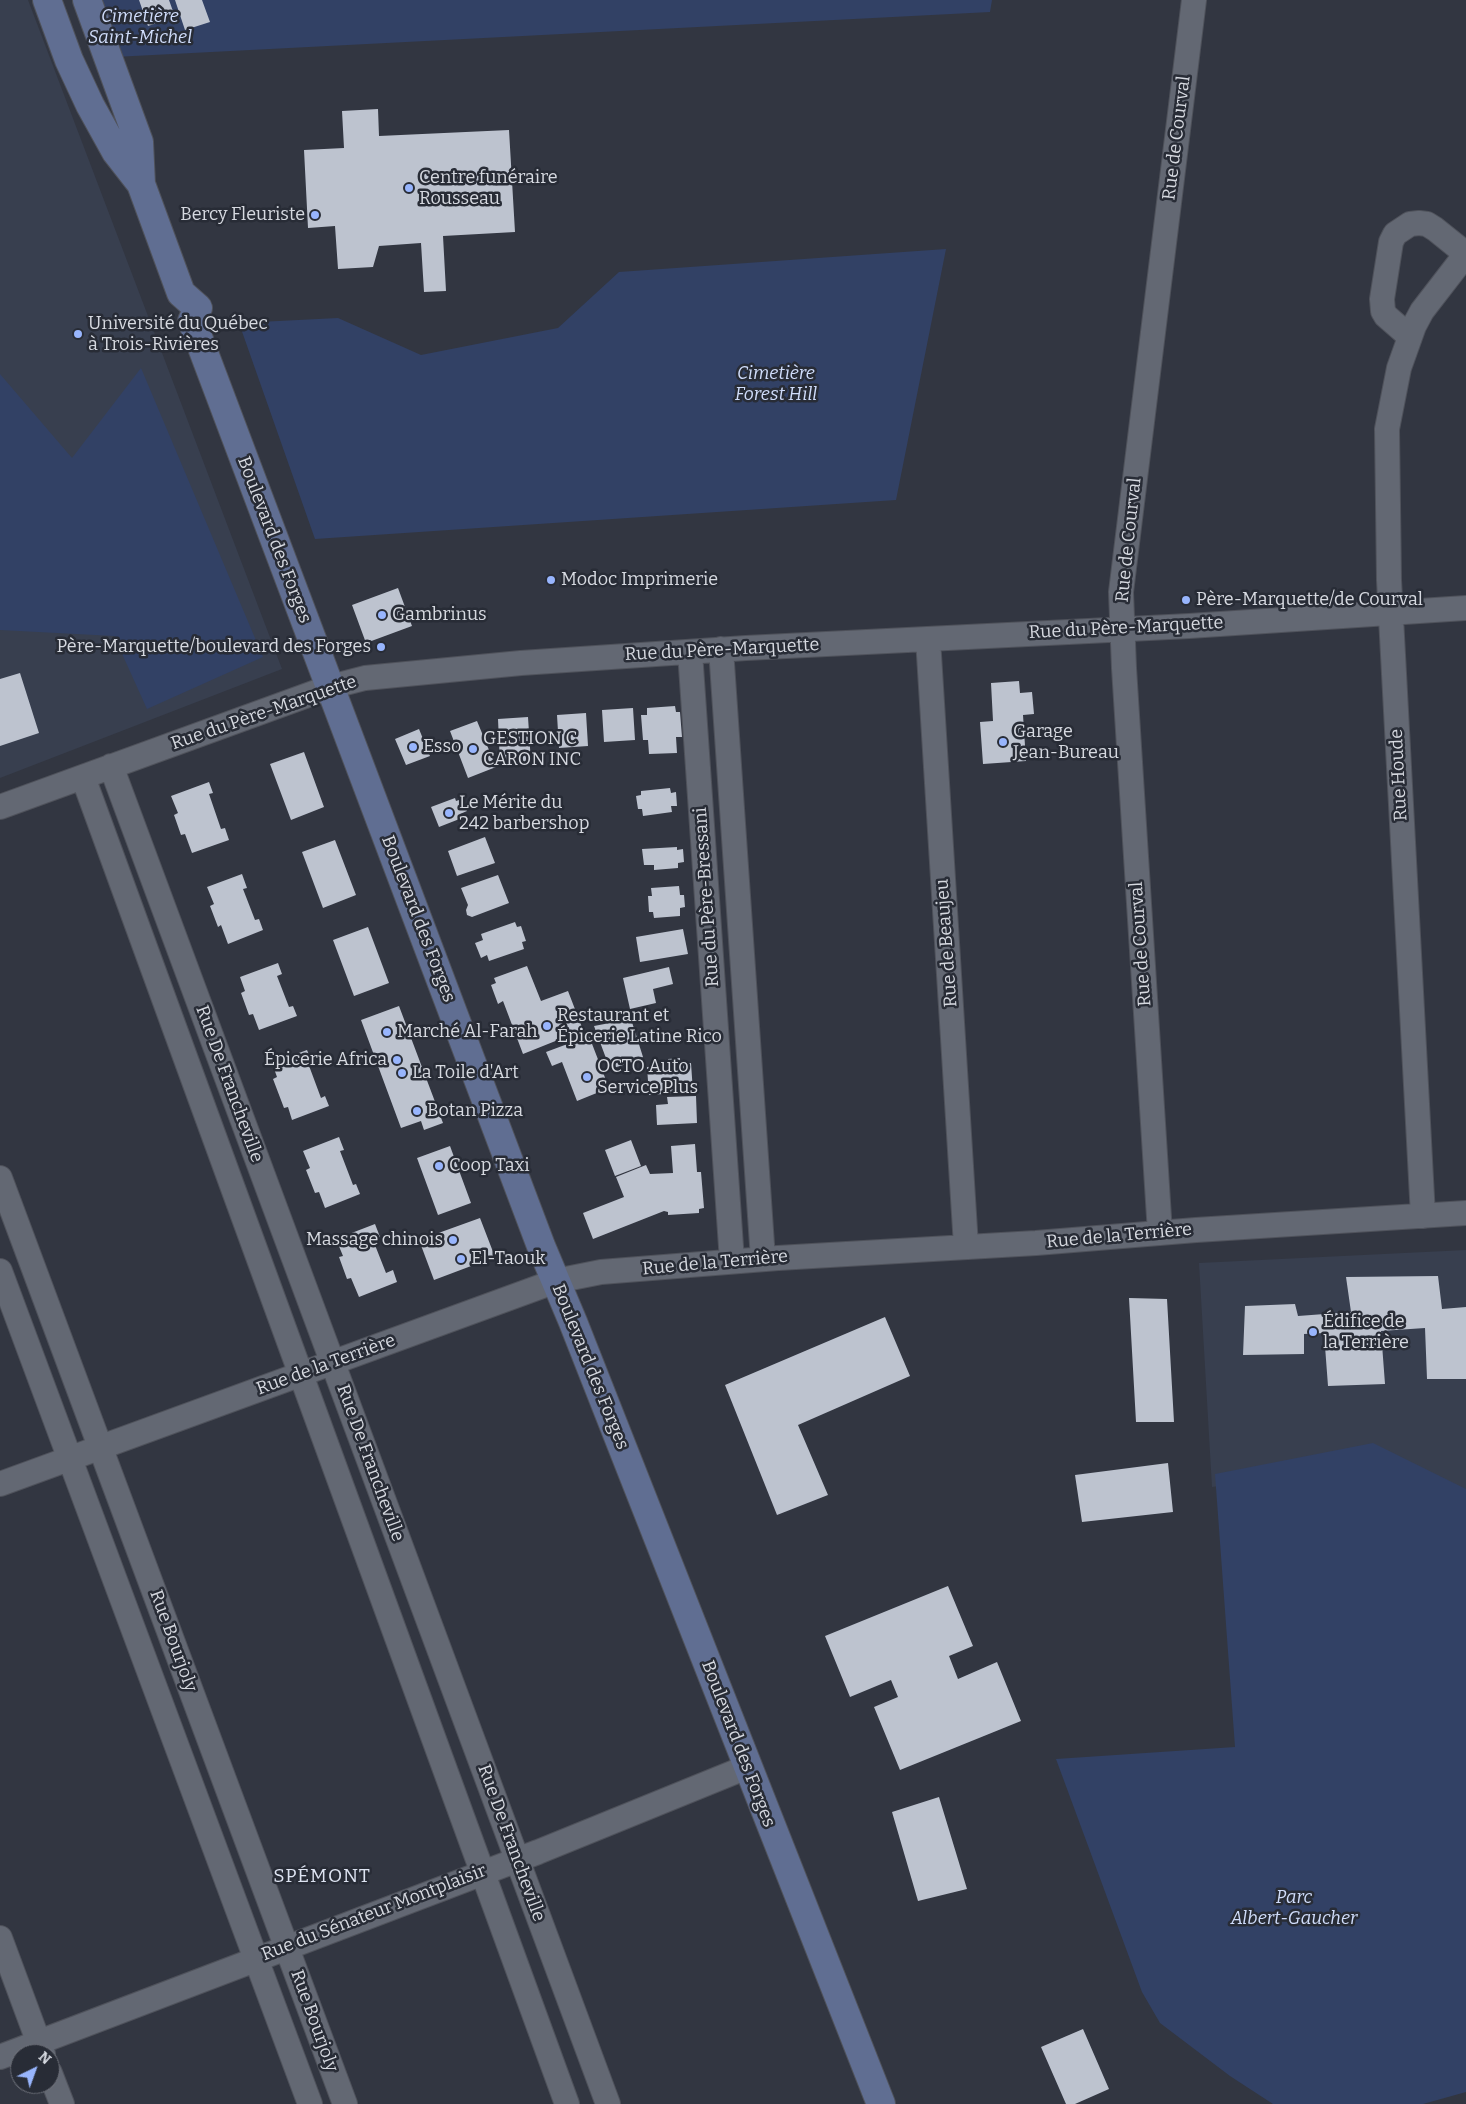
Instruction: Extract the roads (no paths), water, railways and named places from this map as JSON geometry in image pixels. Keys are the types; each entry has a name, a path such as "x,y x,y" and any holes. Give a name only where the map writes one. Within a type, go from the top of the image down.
{"main road":[{"name":"Boulevard des Forges","path":"47,0 69,60 90,105 116,152 142,184"},
{"name":"Boulevard des Forges","path":"87,0 139,142 142,184 181,293 198,308 192,321 330,687 556,1281 881,2104"}],"street":[{"name":"Rue de Courval","path":"1160,1233 1121,592 1194,0"},
{"name":"Rue Houde","path":"1409,336 1386,316 1382,299 1391,242 1395,234 1410,224 1418,222 1435,229 1466,254 1422,311 1409,336 1398,368 1387,421 1390,613 1423,1216"},
{"name":"Rue du Père-Marquette","path":"0,807 330,687 365,678 457,669 721,650 1122,629 1466,608"},
{"name":"Rue de Beaujeu","path":"928,639 966,1246"},
{"name":"Rue du Père-Bressani","path":"721,650 763,1259"},
{"name":"Rue du Père-Bressani","path":"690,652 732,1262"},
{"name":"Rue De Francheville","path":"111,766 608,2104"},
{"name":"Rue De Francheville","path":"83,777 567,2104"},
{"name":"Rue Bourjoly","path":"0,1178 345,2104"},
{"name":"Rue de la Terrière","path":"0,1484 556,1281 601,1272 763,1259 1466,1213"},
{"name":"Rue Bourjoly","path":"0,1271 310,2104"},
{"name":"Rue du Sénateur Montplaisir","path":"51,2044 255,1958 518,1859 747,1767"},
{"path":"0,1938 40,2044"}],"place":[{"name":"Centre funéraire Rousseau","path":"409,188"},
{"name":"Bercy Fleuriste","path":"315,215"},
{"name":"Université du Québec à Trois-Rivières","path":"78,334"},
{"name":"Modoc Imprimerie","path":"551,580"},
{"name":"Père-Marquette/de Courval","path":"1186,600"},
{"name":"Gambrinus","path":"382,615"},
{"name":"Père-Marquette/boulevard des Forges","path":"381,647"},
{"name":"Garage Jean-Bureau","path":"1003,742"},
{"name":"Esso","path":"413,747"},
{"name":"GESTION C CARON INC","path":"473,749"},
{"name":"Le Mérite du 242 barbershop","path":"449,813"},
{"name":"Restaurant et Épicerie Latine Rico","path":"547,1026"},
{"name":"Marché Al-Farah","path":"387,1032"},
{"name":"Épicerie Africa","path":"397,1060"},
{"name":"La Toile d'Art","path":"402,1073"},
{"name":"OCTO Auto Service Plus","path":"587,1077"},
{"name":"Botan Pizza","path":"417,1111"},
{"name":"Coop Taxi","path":"439,1166"},
{"name":"Massage chinois","path":"453,1240"},
{"name":"El-Taouk","path":"461,1259"},
{"name":"Édifice de la Terrière","path":"1313,1332"}],"district":[{"name":"SPÉMONT","path":"322,1877"}],"park label":[{"name":"Cimetière Saint-Michel","path":"140,27"},
{"name":"Cimetière Forest Hill","path":"776,384"},
{"name":"Parc Albert-Gaucher","path":"1294,1908"}]}
